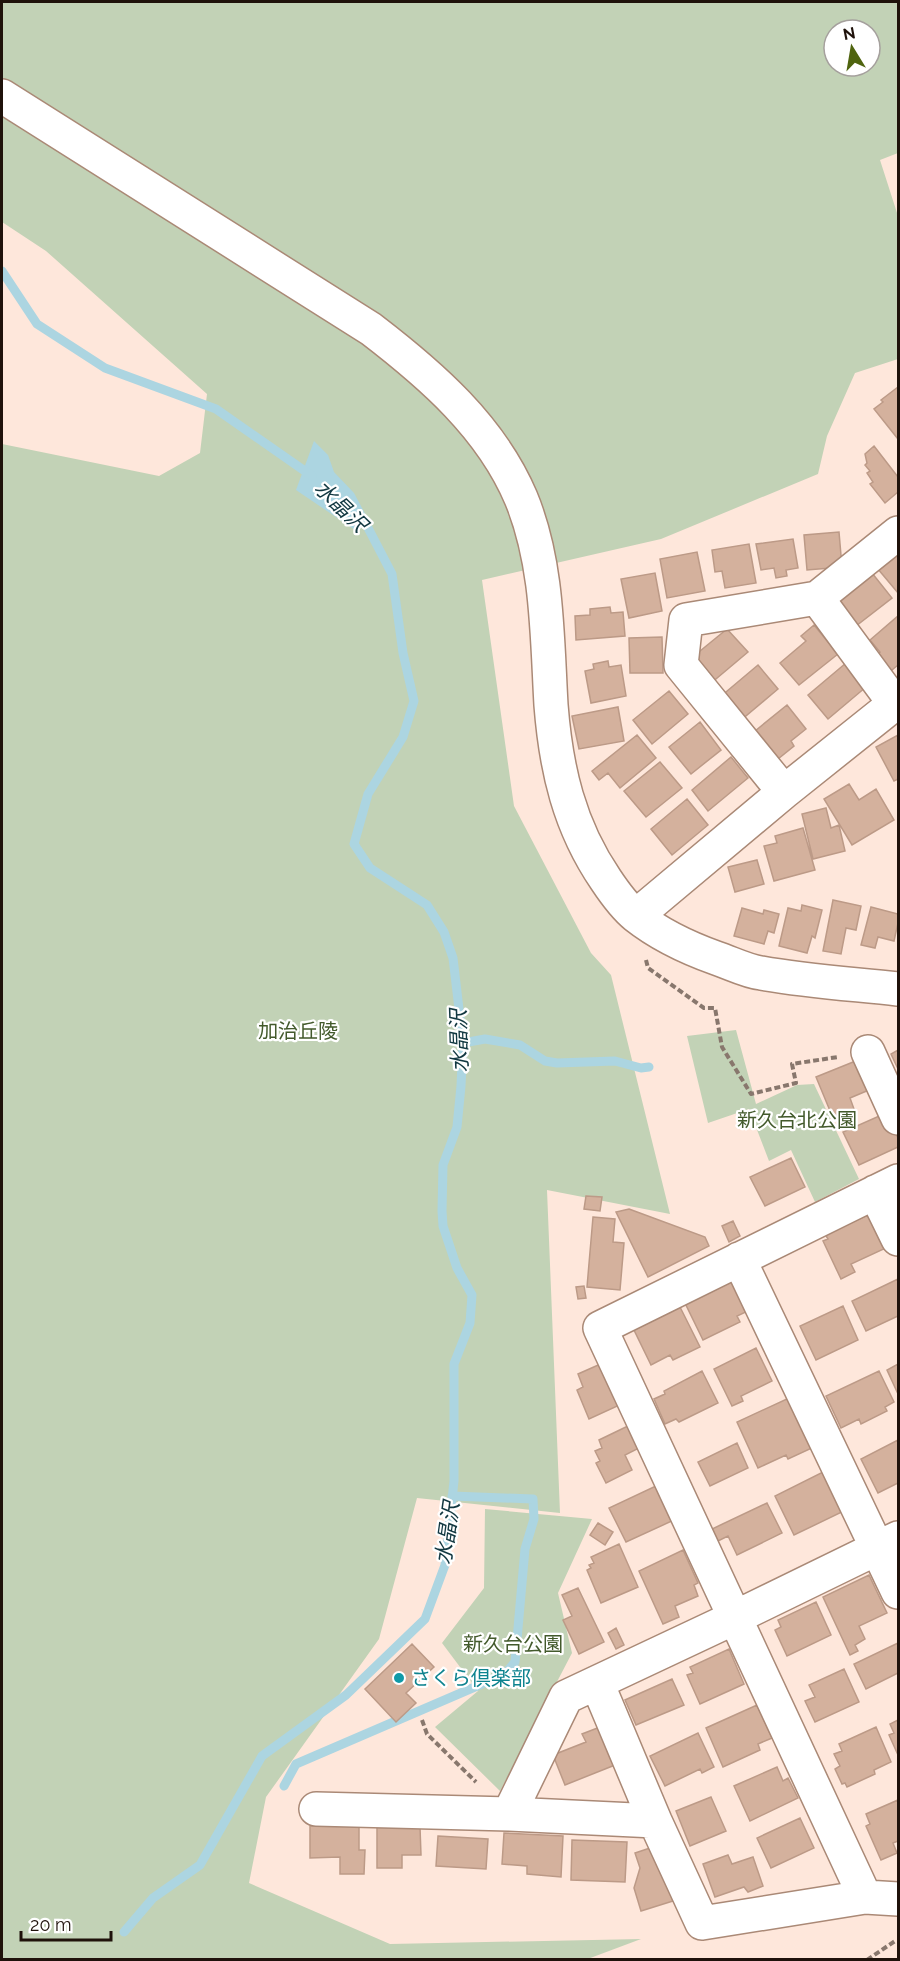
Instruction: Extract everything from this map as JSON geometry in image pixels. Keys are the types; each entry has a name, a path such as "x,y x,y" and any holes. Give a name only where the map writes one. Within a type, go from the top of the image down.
{"street":[{"path":"2,96 371,330 410,359 451,395 478,429 504,466 521,498 537,548 545,616 554,735 562,782 575,826 597,867 636,916 682,945 759,973 898,989"},
{"path":"784,792 681,665 686,620 817,598 898,533"},
{"path":"636,916 784,792 897,702 817,598"},
{"path":"868,1052 898,1118"},
{"path":"865,1897 600,1328 887,1186 898,1239"},
{"path":"739,1259 888,1543 898,1592"},
{"path":"509,1814 566,1697 888,1543"},
{"path":"597,1683 655,1821 702,1923 865,1897 898,1899"},
{"path":"316,1809 509,1814 655,1821"}],"path":[{"path":"636,916 648,968 704,1008 715,1008 722,1047 751,1094 796,1083 792,1064 868,1052"},
{"path":"422,1720 427,1734 509,1814"},
{"path":"867,1959 895,1941"}],"green space":[{"name":"加治丘陵","path":"2,2 898,2 898,153 880,160 898,216 898,359 855,373 827,436 818,474 661,539 482,580 514,806 591,953 611,975 670,1214 547,1190 560,1513 417,1498 379,1639 266,1797 249,1883 390,1944 641,1939 585,1960 2,1959 2,444 159,476 200,453 207,394 46,251 2,222"},
{"name":"新久台北公園","path":"736,1030 756,1104 797,1085 814,1084 859,1179 815,1202 791,1150 769,1161 749,1109 708,1123 687,1036"},
{"name":"新久台公園","path":"485,1509 592,1519 558,1593 572,1653 500,1791 435,1727 478,1691 442,1643 484,1588"}],"water":[{"path":"314,441 328,455 334,472 354,493 368,519 367,524 355,530 296,490"}],"building":[{"path":"898,387 898,439 874,409 883,402 881,400"},
{"path":"874,446 898,477 898,492 885,503 870,484 873,482 867,473 870,471 865,465 867,463 865,454"},
{"path":"839,532 842,567 807,570 804,535"},
{"path":"793,539 798,568 786,570 787,576 776,578 774,568 761,570 756,544"},
{"path":"749,544 756,583 725,588 722,571 715,572 712,550"},
{"path":"697,552 705,591 667,598 660,559"},
{"path":"898,553 898,593 878,569"},
{"path":"655,573 662,611 629,618 621,579"},
{"path":"872,573 892,598 856,626 836,601"},
{"path":"610,607 611,613 623,612 625,636 576,640 575,616 590,615 590,609"},
{"path":"898,616 898,665 886,675 872,658 880,652 870,640"},
{"path":"814,625 838,654 799,685 780,663 806,641 801,636"},
{"path":"727,629 748,652 710,684 689,660"},
{"path":"662,637 663,673 630,673 629,638"},
{"path":"608,661 609,667 621,665 626,696 591,703 585,671 594,669 593,664"},
{"path":"846,663 866,687 828,719 808,695"},
{"path":"758,665 778,689 740,721 720,697"},
{"path":"669,691 688,714 652,744 633,720"},
{"path":"787,705 806,729 791,741 794,746 778,759 755,731"},
{"path":"618,707 624,741 579,749 572,716"},
{"path":"700,722 721,750 691,774 669,747"},
{"path":"637,735 656,758 620,788 608,773 599,780 592,771"},
{"path":"898,735 898,779 894,781 876,747"},
{"path":"731,757 748,778 708,811 692,790"},
{"path":"660,762 682,788 646,817 624,791"},
{"path":"849,784 859,800 876,789 894,820 852,845 824,799"},
{"path":"687,799 708,825 672,855 651,829"},
{"path":"826,808 831,828 839,825 845,851 813,859 802,814"},
{"path":"803,828 815,870 774,881 764,846 777,843 775,836"},
{"path":"757,860 764,884 735,892 728,867"},
{"path":"833,900 861,906 856,930 846,928 841,954 823,951"},
{"path":"802,905 822,910 815,938 812,936 807,953 779,946 788,908 801,911"},
{"path":"871,907 898,914 894,941 878,937 875,948 861,945"},
{"path":"742,908 763,914 764,910 779,914 774,933 768,931 764,944 734,936"},
{"path":"898,1050 898,1069 891,1054"},
{"path":"863,1058 876,1087 850,1098 854,1109 833,1118 816,1077"},
{"path":"886,1113 898,1138 898,1147 859,1165 843,1132"},
{"path":"791,1158 805,1187 765,1206 750,1177"},
{"path":"586,1196 602,1197 600,1211 584,1209"},
{"path":"629,1209 705,1237 709,1246 648,1277 616,1212"},
{"path":"868,1215 888,1247 851,1264 855,1272 841,1279 823,1241 828,1239 825,1234"},
{"path":"593,1217 615,1219 613,1242 624,1243 620,1290 587,1287"},
{"path":"733,1221 740,1236 729,1242 722,1226"},
{"path":"732,1278 748,1311 737,1316 740,1322 703,1340 684,1301"},
{"path":"898,1279 898,1316 866,1331 852,1301"},
{"path":"584,1286 586,1298 578,1299 576,1287"},
{"path":"679,1305 700,1347 673,1360 670,1355 651,1365 633,1328"},
{"path":"843,1306 858,1340 816,1360 800,1326"},
{"path":"756,1348 772,1381 741,1396 743,1401 732,1406 714,1369"},
{"path":"605,1362 624,1403 589,1419 577,1390 583,1387 578,1374"},
{"path":"898,1364 898,1394 887,1370"},
{"path":"702,1371 718,1403 679,1422 676,1419 665,1424 654,1399 665,1394 664,1391"},
{"path":"879,1371 894,1402 885,1407 887,1411 861,1424 859,1419 841,1428 826,1396"},
{"path":"789,1398 812,1448 788,1459 786,1455 758,1468 737,1422"},
{"path":"632,1424 643,1446 625,1455 632,1470 606,1483 596,1463 600,1461 595,1451 602,1448 599,1440"},
{"path":"898,1440 898,1483 878,1493 861,1459"},
{"path":"737,1443 748,1468 710,1486 698,1462"},
{"path":"827,1470 846,1510 794,1535 775,1496"},
{"path":"658,1485 674,1520 626,1542 609,1508"},
{"path":"767,1503 782,1533 737,1555 728,1536 718,1541 712,1529"},
{"path":"598,1523 613,1532 605,1545 590,1535"},
{"path":"619,1544 638,1587 601,1603 587,1570 591,1568 589,1565 594,1563 591,1557"},
{"path":"683,1550 698,1583 694,1585 698,1596 675,1606 679,1617 663,1624 639,1571"},
{"path":"869,1575 887,1613 859,1626 865,1639 855,1645 858,1651 850,1655 823,1597"},
{"path":"578,1588 604,1642 579,1654 563,1620 572,1616 562,1595"},
{"path":"816,1602 831,1635 787,1656 775,1630 781,1627 778,1620"},
{"path":"616,1628 624,1645 616,1649 608,1633"},
{"path":"898,1643 898,1673 866,1689 854,1664"},
{"name":"さくら倶楽部","path":"412,1644 434,1667 406,1693 416,1703 396,1722 365,1689"},
{"path":"729,1649 744,1684 700,1704 687,1675 693,1673 690,1667"},
{"path":"844,1669 859,1702 815,1722 805,1701 815,1697 809,1685"},
{"path":"672,1679 684,1705 636,1725 625,1700"},
{"path":"757,1705 772,1738 758,1744 760,1750 723,1767 706,1728"},
{"path":"898,1720 898,1755 889,1735 894,1733 890,1724"},
{"path":"600,1727 615,1765 565,1785 553,1755 586,1742 582,1734"},
{"path":"876,1727 891,1762 874,1770 875,1774 847,1787 845,1783 842,1784 835,1769 840,1766 834,1754 842,1751 839,1744"},
{"path":"698,1733 714,1767 702,1773 700,1769 665,1786 650,1756"},
{"path":"777,1767 783,1781 788,1778 798,1798 750,1821 734,1786"},
{"path":"711,1797 726,1831 690,1846 676,1811"},
{"path":"898,1800 898,1841 893,1843 897,1853 881,1860 866,1826 870,1824 866,1814"},
{"path":"800,1818 814,1848 771,1868 757,1838"},
{"path":"310,1826 359,1826 359,1850 365,1850 364,1874 340,1874 340,1857 310,1858"},
{"path":"377,1827 420,1827 421,1855 402,1855 402,1868 377,1868"},
{"path":"504,1833 563,1836 561,1877 527,1874 527,1866 502,1864"},
{"path":"438,1836 488,1839 486,1869 436,1866"},
{"path":"572,1840 627,1842 625,1882 571,1880"},
{"path":"656,1846 673,1901 641,1911 634,1888 640,1868 635,1853"},
{"path":"728,1855 732,1864 753,1857 763,1886 748,1892 744,1887 715,1897 703,1864"}],"waterway":[{"name":"水晶沢","path":"2,271 37,324 105,368 216,409 312,476"},
{"name":"水晶沢","path":"124,1932 153,1898 200,1865 262,1756 346,1695 425,1619 445,1565 454,1481 454,1364 470,1323 472,1295 457,1268 443,1226 442,1211 443,1165 457,1127 463,1043 453,958 444,932 427,905 370,868 354,844 368,794 403,737 414,701 403,653 392,574 366,524 358,517"},
{"path":"463,1043 485,1039 520,1045 545,1061 557,1063 615,1061 641,1068 649,1067"},
{"path":"284,1786 296,1764 505,1674 515,1662 525,1549 534,1519 533,1499 452,1496"}],"place":[{"name":"さくら倶楽部","path":"399,1678"}]}
